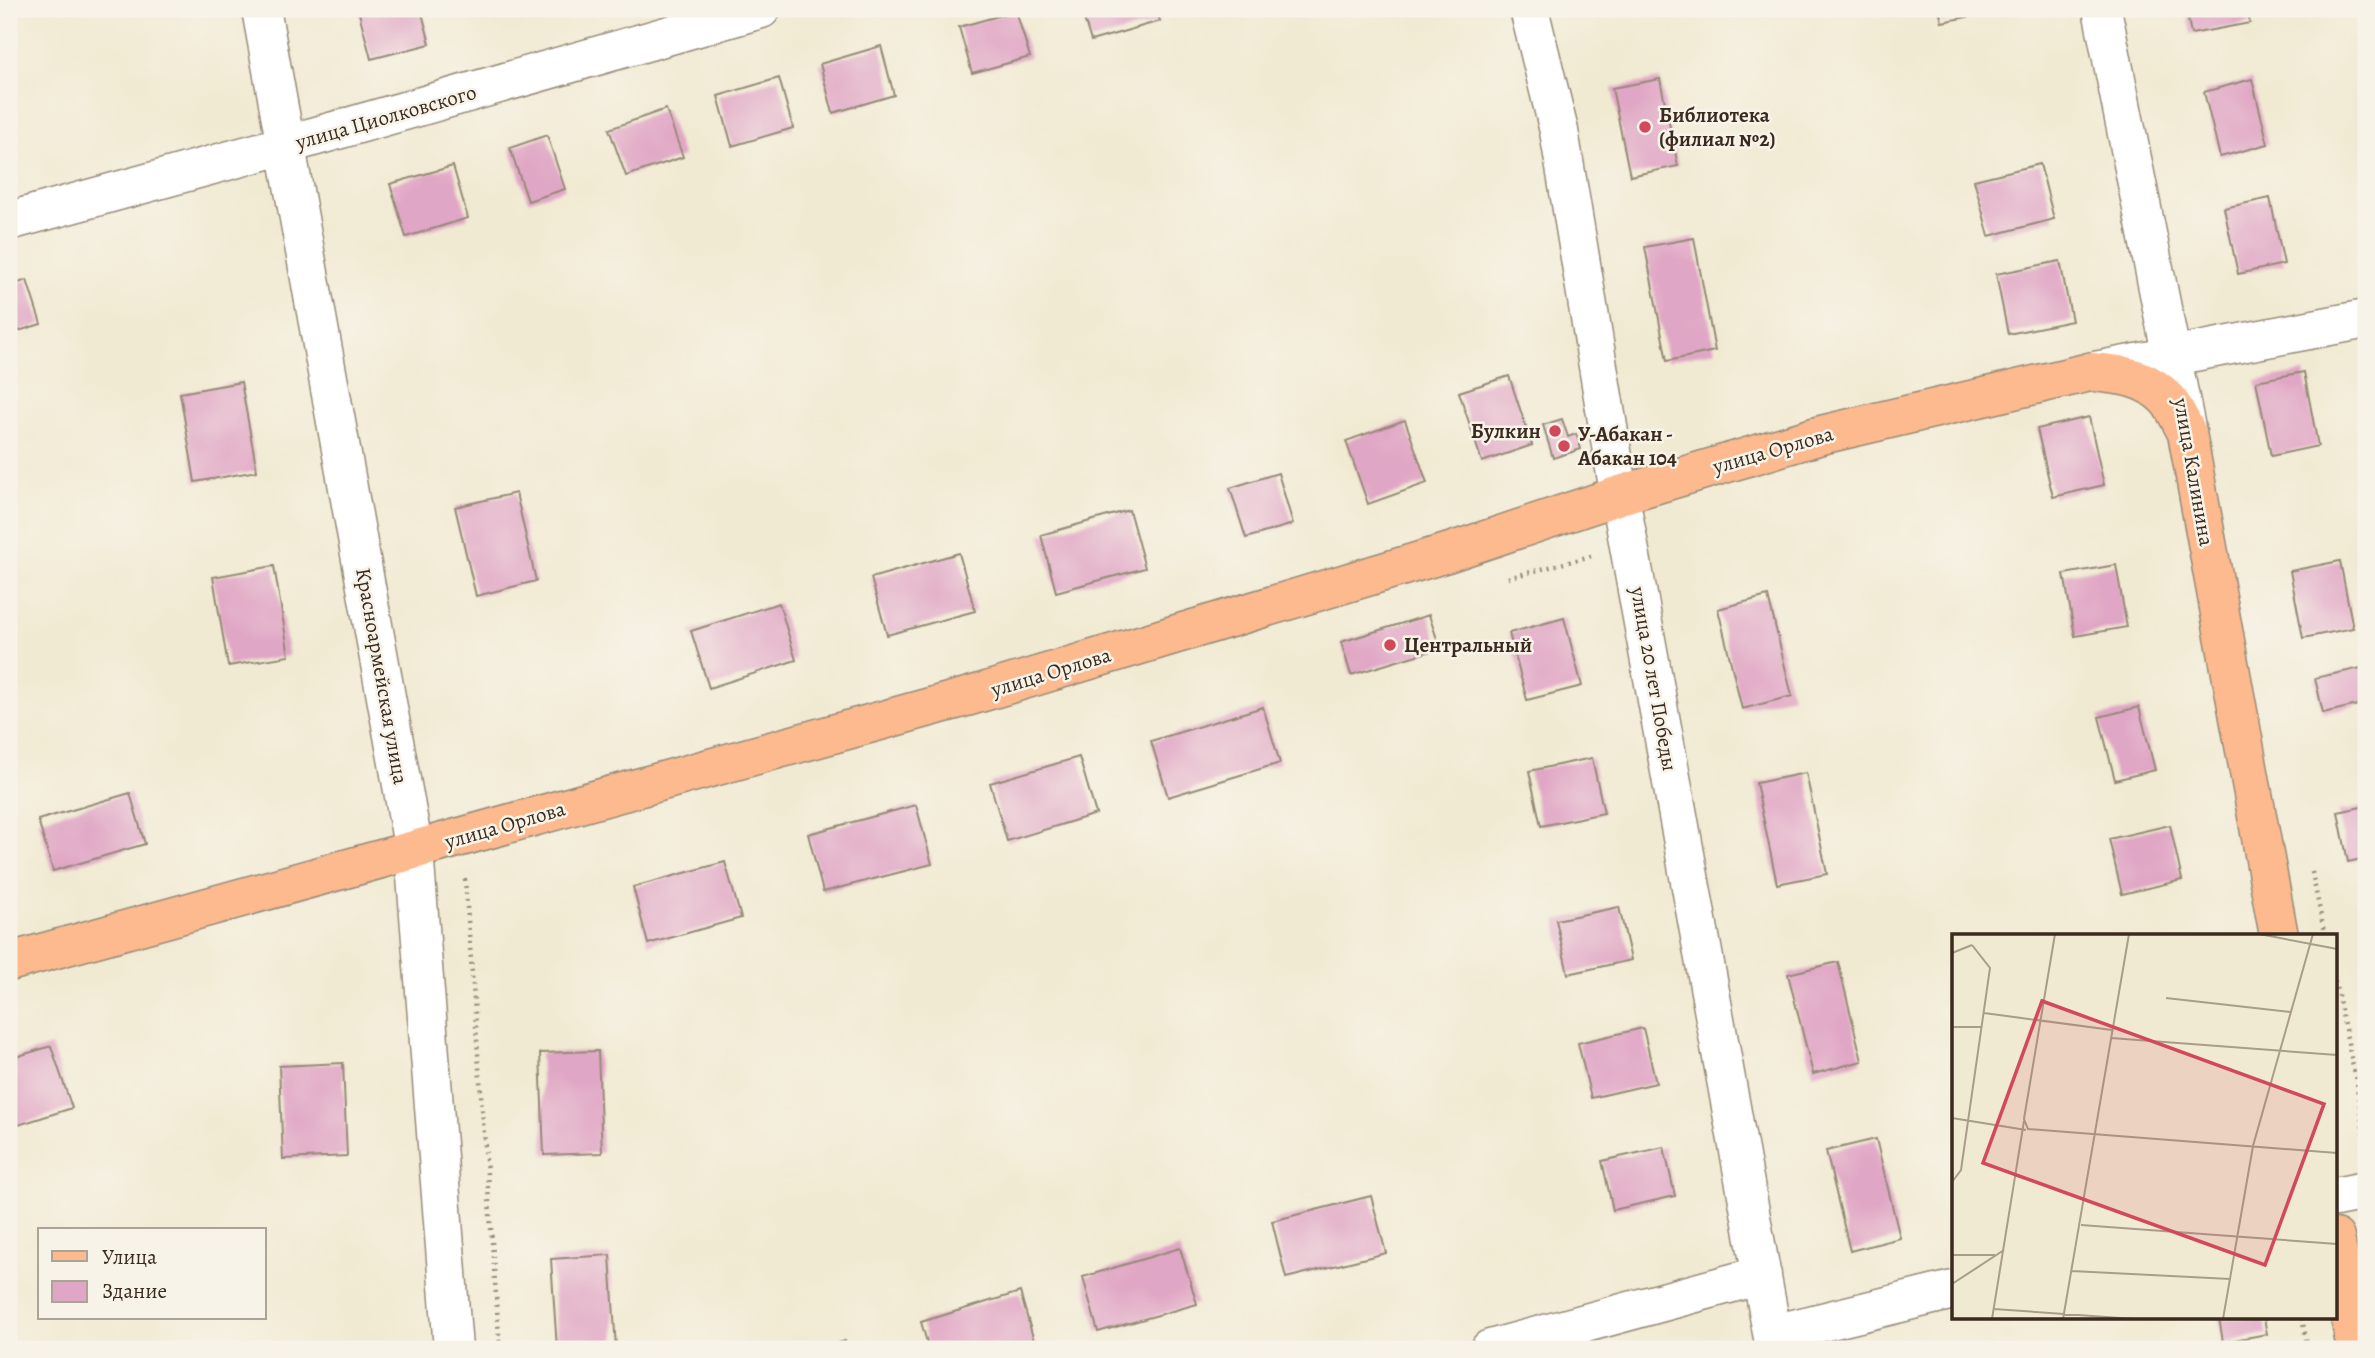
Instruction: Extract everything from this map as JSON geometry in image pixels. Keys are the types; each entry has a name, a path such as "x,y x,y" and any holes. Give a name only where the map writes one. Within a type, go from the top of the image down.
{"main road":[{"name":"улица Орлова","path":"9,962 970,696 1450,552 1620,495 1821,435 2090,372 2128,376 2147,383 2168,400 2187,433"},
{"name":"улица Калинина","path":"2187,433 2279,934"},
{"path":"2336,1243 2356,1349"}],"street":[{"name":"Красноармейская улица","path":"261,9 414,851 453,1349"},
{"name":"улица Циолковского","path":"9,221 761,9"},
{"name":"улица 20 лет Победы","path":"1529,9 1559,131 1620,495 1774,1342"},
{"name":"улица Калинина","path":"2102,9 2187,433"},
{"path":"2090,372 2366,319"},
{"path":"2336,1197 2366,1191"},
{"path":"1490,1349 1762,1275"},
{"path":"1774,1342 1952,1290"}],"path":[{"path":"465,878 500,1349"},
{"path":"2336,986 2357,1086 2366,1155"},
{"path":"2302,1320 2308,1349"}],"building":[{"path":"358,9 421,9 430,44 371,59"},
{"path":"1081,9 1156,9 1160,21 1091,41"},
{"path":"1939,9 2002,9 2002,10 1942,22"},
{"path":"2186,9 2247,9 2250,23 2191,34"},
{"path":"1016,11 1030,57 972,73 959,27"},
{"path":"881,46 894,95 833,113 820,64"},
{"path":"779,78 793,128 732,146 718,96"},
{"name":"Библиотека (филиал №2)","path":"1660,79 1678,166 1630,176 1612,88"},
{"path":"2252,79 2268,144 2220,157 2204,92"},
{"path":"666,109 683,157 626,176 609,129"},
{"path":"547,135 565,189 528,201 510,148"},
{"path":"2040,164 2054,219 1989,236 1974,180"},
{"path":"453,166 468,218 406,237 390,184"},
{"path":"2270,198 2284,264 2238,274 2224,208"},
{"path":"1694,238 1715,351 1667,361 1645,247"},
{"path":"2060,261 2072,321 2008,334 1996,274"},
{"path":"27,280 41,324 9,334 9,286"},
{"path":"2304,372 2318,446 2271,456 2256,381"},
{"path":"1509,376 1532,445 1482,462 1459,392"},
{"path":"241,382 257,471 195,482 180,393"},
{"path":"2089,417 2104,485 2053,497 2037,429"},
{"path":"1562,419 1568,437 1576,434 1581,449 1553,458 1543,425"},
{"path":"1405,420 1427,483 1368,504 1346,441"},
{"path":"1278,473 1293,524 1246,538 1230,488"},
{"path":"516,493 536,581 476,596 455,507"},
{"path":"1129,510 1145,568 1056,592 1041,535"},
{"path":"959,553 975,611 887,635 871,578"},
{"path":"2340,561 2353,628 2303,638 2290,571"},
{"path":"2116,565 2127,627 2075,636 2064,574"},
{"path":"274,566 289,656 228,666 213,577"},
{"path":"1768,596 1792,696 1742,709 1718,609"},
{"path":"779,603 796,660 709,688 691,631"},
{"name":"Центральный","path":"1429,615 1440,648 1351,675 1341,642"},
{"path":"1564,618 1582,686 1527,700 1509,633"},
{"path":"2366,667 2366,703 2323,713 2315,678"},
{"path":"1263,707 1280,763 1168,797 1151,741"},
{"path":"2139,707 2155,770 2115,780 2099,717"},
{"path":"1079,757 1096,814 1007,841 990,783"},
{"path":"1592,758 1604,813 1541,826 1529,771"},
{"path":"1806,773 1827,874 1777,884 1756,783"},
{"path":"130,793 145,844 53,871 38,820"},
{"path":"916,805 932,864 823,892 808,834"},
{"path":"2366,806 2366,858 2348,862 2338,812"},
{"path":"2170,825 2182,880 2122,894 2109,839"},
{"path":"725,862 741,918 648,944 633,887"},
{"path":"1619,907 1631,960 1568,974 1556,920"},
{"path":"1838,962 1862,1061 1813,1074 1788,974"},
{"path":"1643,1028 1656,1083 1591,1098 1578,1043"},
{"path":"51,1046 72,1108 9,1128 9,1059"},
{"path":"598,1051 602,1153 544,1155 540,1053"},
{"path":"343,1063 347,1156 283,1159 279,1066"},
{"path":"1876,1139 1900,1238 1850,1251 1826,1151"},
{"path":"1664,1147 1675,1196 1613,1210 1602,1161"},
{"path":"1371,1196 1386,1253 1286,1278 1272,1221"},
{"path":"1180,1248 1197,1304 1098,1332 1083,1277"},
{"path":"610,1255 616,1349 557,1349 551,1259"},
{"path":"1020,1292 1036,1348 929,1349 921,1322"},
{"path":"2219,1320 2264,1320 2267,1334 2223,1342"},
{"path":"845,1341 848,1349 819,1349"}],"place":[{"name":"Библиотека (филиал №2)","path":"1645,127"},
{"name":"Булкин","path":"1555,431"},
{"name":"У-Абакан - Абакан 104","path":"1564,446"},
{"name":"Центральный","path":"1390,645"}]}
